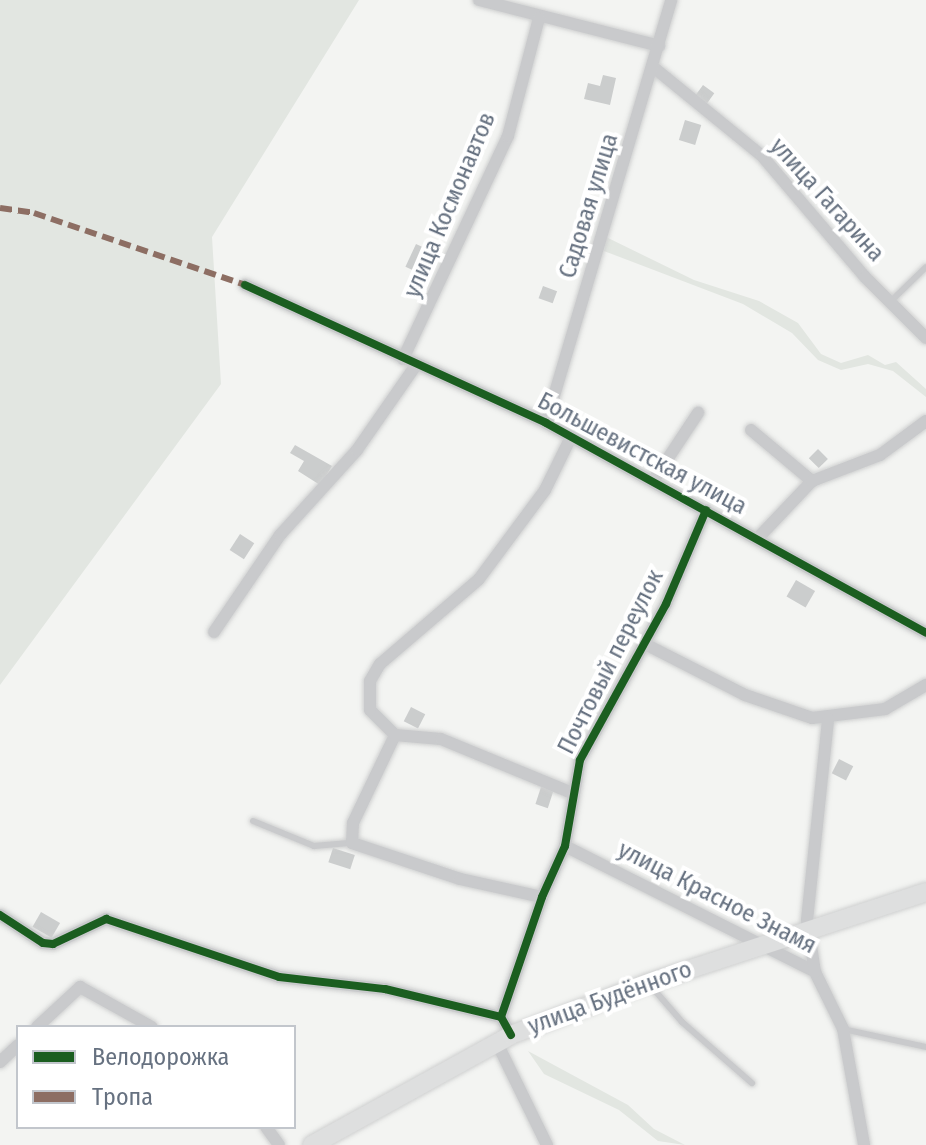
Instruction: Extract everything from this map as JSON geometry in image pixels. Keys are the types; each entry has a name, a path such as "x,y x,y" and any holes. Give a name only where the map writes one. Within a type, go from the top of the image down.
{"main road":[{"name":"улица Будённого","path":"312,1145 504,1039 648,983 926,892"}],"street":[{"path":"479,0 539,18 659,46"},
{"name":"Садовая улица","path":"546,423 671,0"},
{"name":"улица Космонавтов","path":"403,359 508,136 539,18"},
{"name":"улица Гагарина","path":"653,67 762,156 890,302 926,338"},
{"name":"Большевистская улица","path":"245,285 546,423 926,633"},
{"path":"214,632 280,535 357,450 416,365"},
{"path":"653,481 698,413"},
{"path":"758,538 812,481 880,455 926,421"},
{"path":"751,430 812,481"},
{"path":"571,437 545,490 479,579 380,664 370,681 370,710 395,735 441,739 572,793"},
{"name":"Почтовый переулок","path":"501,1017 542,897 565,846 580,760 645,644 706,510"},
{"path":"645,644 745,695 795,714 828,719 885,709 926,685"},
{"path":"815,972 808,929 828,719"},
{"path":"395,735 353,823 352,843 460,879 542,897"},
{"name":"улица Красное Знамя","path":"565,846 766,943 815,972 843,1029 864,1145"},
{"path":"0,915 43,943 53,944 106,919 279,977 385,989 501,1017 504,1039 547,1145"},
{"path":"39,1025 80,987 148,1025"},
{"path":"0,1062 16,1047"}],"lane":[{"path":"890,302 926,267"},
{"path":"253,821 314,846 352,843"},
{"path":"648,983 682,1022 752,1083"},
{"path":"843,1029 926,1047"}],"shaded area":[{"path":"0,0 359,0 212,237 221,384 0,685"},
{"path":"606,237 694,280 759,301 798,323 821,354 841,363 868,355 885,365 896,362 926,389 926,397 893,371 868,364 841,370 818,360 792,333 743,304 604,251"},
{"path":"528,1051 628,1105 654,1129 685,1145 658,1141 619,1110 544,1074"}],"building":[{"path":"603,75 616,78 610,105 584,99 588,83 600,86"},
{"path":"703,85 714,93 707,104 695,96"},
{"path":"685,120 701,125 695,145 679,140"},
{"path":"416,244 435,253 424,276 405,267"},
{"path":"543,286 557,291 553,303 539,298"},
{"path":"295,445 332,466 320,485 298,471 304,461 290,453"},
{"path":"818,449 828,459 819,468 809,458"},
{"path":"240,534 254,543 244,559 230,550"},
{"path":"796,580 815,591 806,607 786,596"},
{"path":"411,707 425,714 418,729 404,721"},
{"path":"839,759 853,766 846,781 832,773"},
{"path":"541,787 553,791 548,808 535,804"},
{"path":"333,848 355,855 350,869 328,862"},
{"path":"41,912 60,923 52,938 32,927"}],"marked path":[{"path":"0,208 34,213 245,285"}],"cycle path":[{"path":"245,285 546,423 926,633"},
{"path":"511,1035 501,1017 542,897 565,846 580,760 666,604 706,510"},
{"path":"0,915 43,943 53,944 106,919 279,977 385,989 501,1017"}]}
